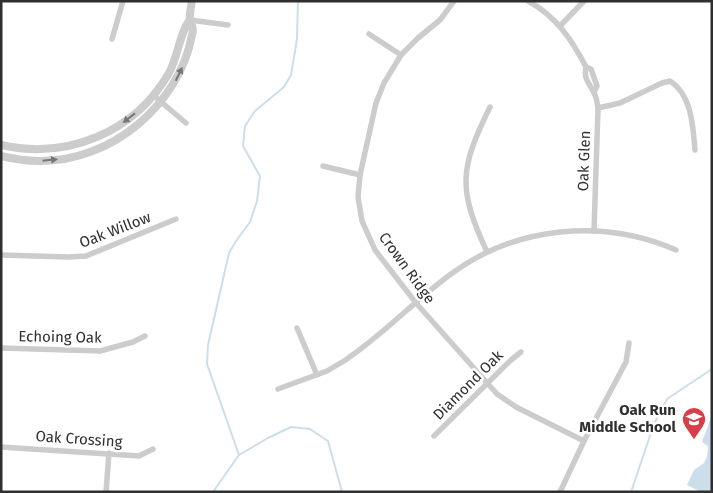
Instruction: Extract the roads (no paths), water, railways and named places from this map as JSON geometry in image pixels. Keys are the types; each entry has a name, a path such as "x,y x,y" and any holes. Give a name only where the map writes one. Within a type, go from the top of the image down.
{"street":[{"path":"112,39 123,1"},
{"path":"190,20 184,26 178,53 170,71 153,95 124,123 105,134 72,146 46,150 3,146 2,158 40,162 64,159 90,152 127,133 161,102 187,56 194,28 190,20 192,1"},
{"name":"Crown Ridge","path":"454,1 440,20 411,44 401,55 391,69 380,91 360,174 358,197 362,221 375,250 416,303 487,384 510,403 584,441"},
{"name":"Oak Glen","path":"528,1 544,11 560,26 575,46 586,67 592,69 597,86 594,92 598,108 594,231"},
{"path":"560,26 584,1"},
{"path":"190,20 228,25"},
{"path":"369,34 401,55"},
{"path":"598,108 620,103 662,83 670,82 677,86 688,107 695,150"},
{"path":"153,95 186,123"},
{"path":"487,252 470,210 465,185 470,152 490,107"},
{"path":"323,166 360,174"},
{"name":"Oak Willow","path":"1,256 86,256 176,219"},
{"path":"278,389 336,366 354,354 452,274 487,252 512,242 542,234 565,231 594,231 644,238 676,250"},
{"path":"297,328 317,375"},
{"name":"Echoing Oak","path":"1,348 100,352 133,342 145,336"},
{"path":"560,492 584,441 626,362 629,343"},
{"name":"Diamond Oak","path":"434,436 521,352"},
{"name":"Oak Crossing","path":"1,447 139,456 153,449"},
{"path":"106,492 110,453"}],"water":[{"path":"712,415 712,492 701,492 687,485 694,470 704,463 707,457 708,446 702,442"}],"waterway":[{"path":"239,455 207,364 208,345 229,253 250,222 257,201 260,176 243,146 245,126 255,111 284,87 291,75 297,39 298,1"},
{"path":"631,492 654,424 667,399 712,369"},
{"path":"213,492 239,455 291,427 310,429 328,441 342,492"}],"place":[{"name":"Oak Run Middle School","path":"694,440"}]}
